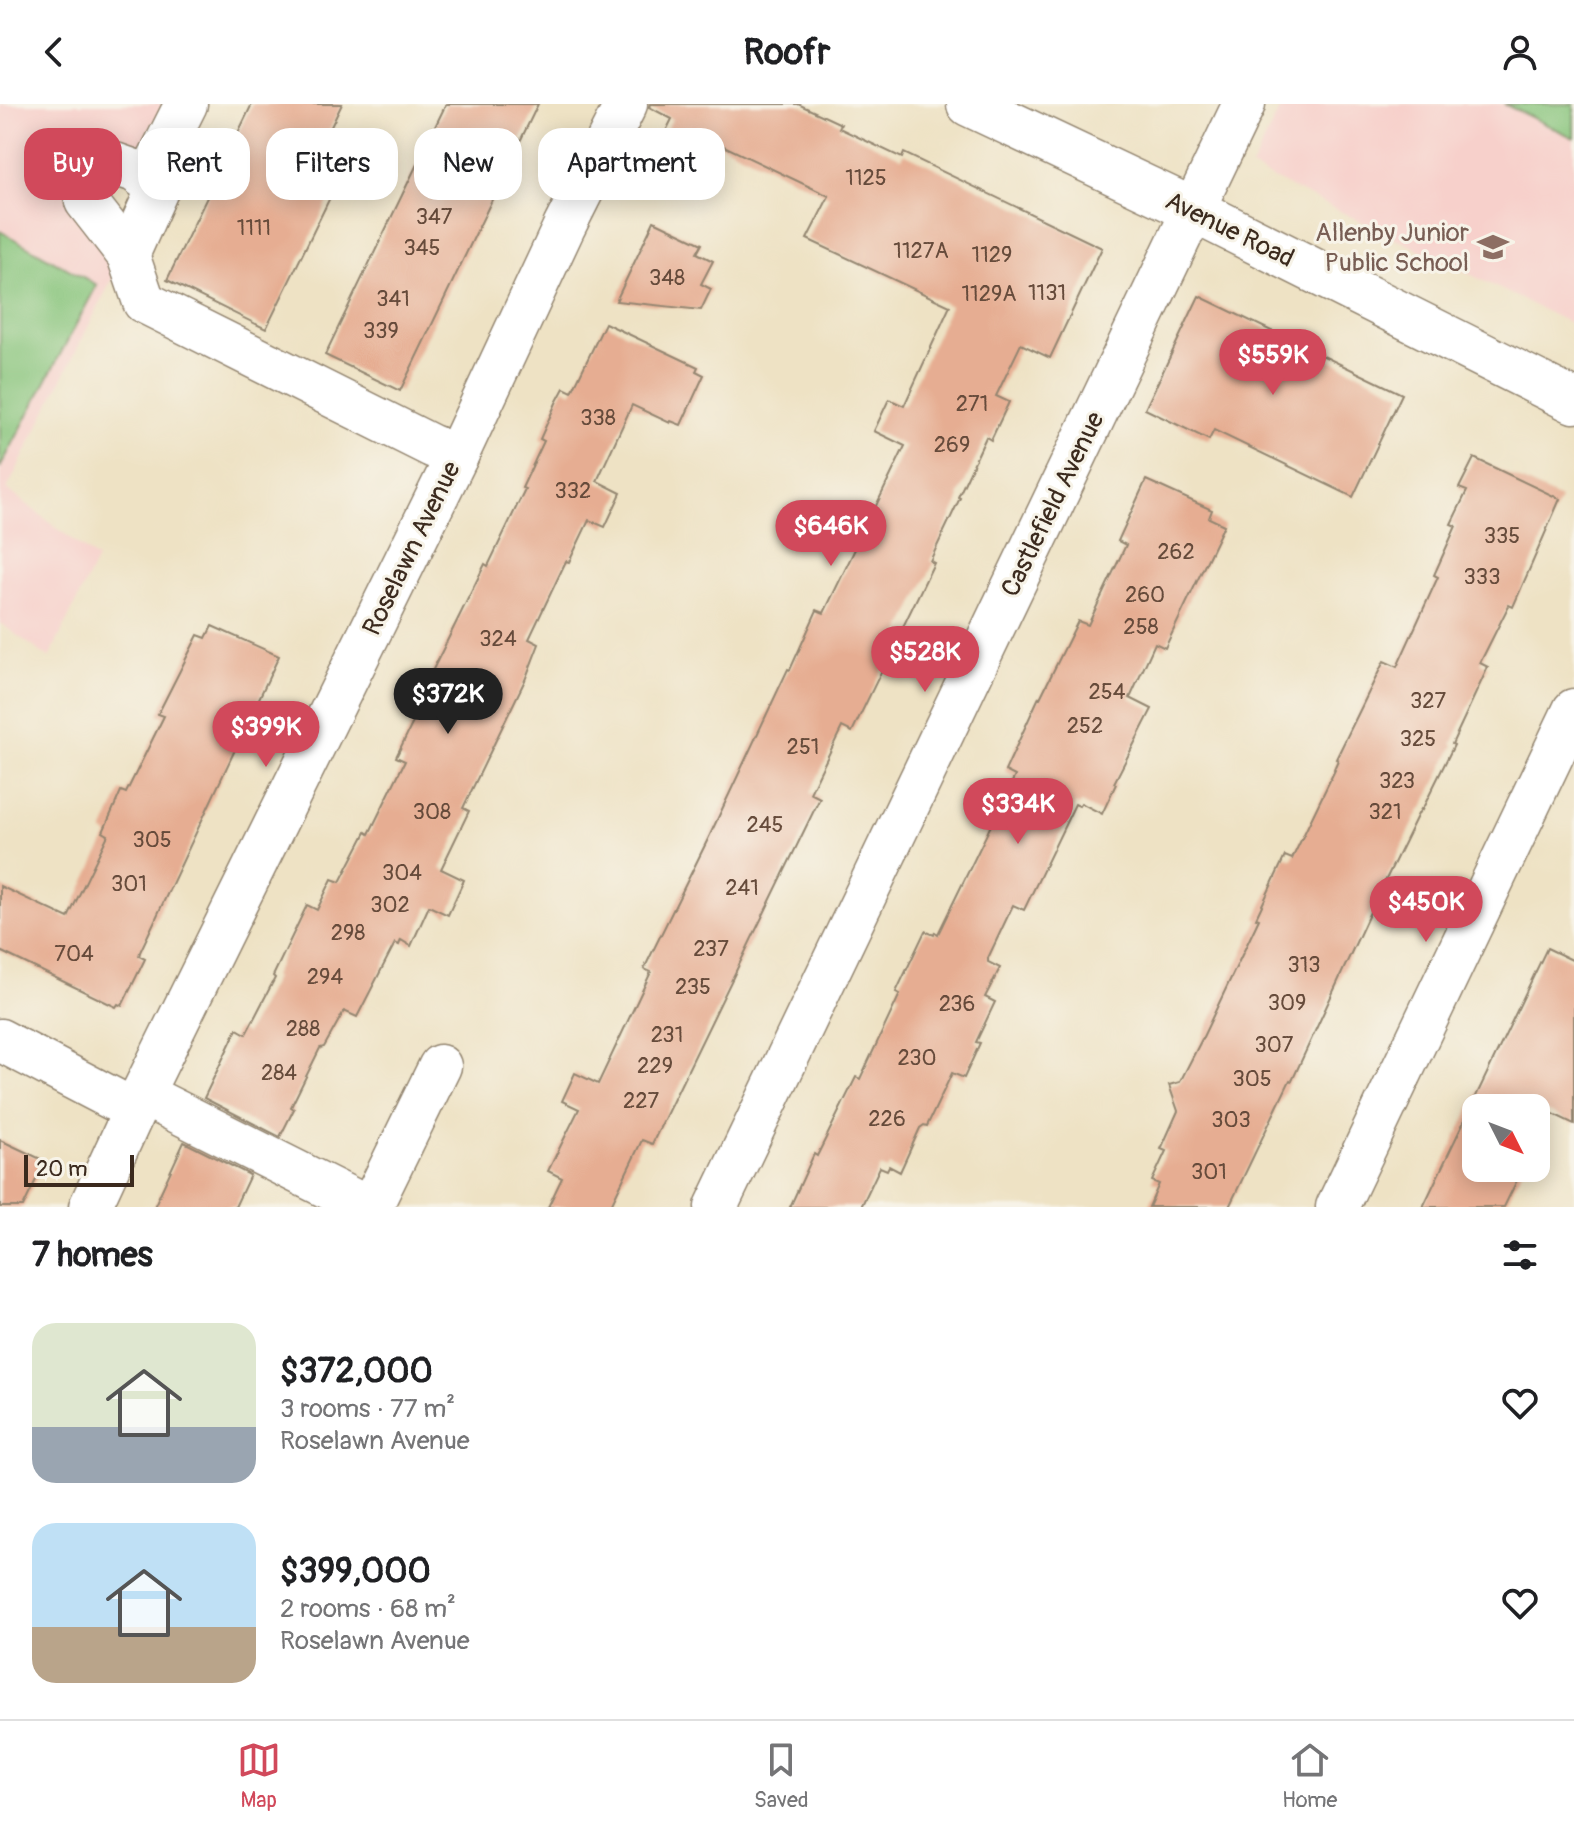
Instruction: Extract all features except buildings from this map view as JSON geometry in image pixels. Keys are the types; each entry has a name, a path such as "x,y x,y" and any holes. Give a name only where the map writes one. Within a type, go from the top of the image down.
{"main road":[{"name":"Avenue Road","path":"969,104 1193,210 1574,401"}],"street":[{"path":"174,128 186,104"},
{"path":"202,128 214,104"},
{"name":"Roselawn Avenue","path":"90,1207 138,1102 457,456 564,227 626,104"},
{"name":"Castlefield Avenue","path":"716,1207 1244,104"},
{"path":"138,173 115,164 103,171 89,186 86,201 128,255 144,302 457,456"},
{"path":"128,255 153,200"},
{"path":"1337,1207 1574,710"},
{"path":"0,1040 369,1207 440,1066"}],"shaded area":[{"path":"0,104 163,104 151,128 138,128 138,148 122,151 122,128 24,128 24,200 67,200 116,271 7,489 97,559 49,658 0,623"},
{"name":"Allenby Junior Public School","path":"1282,104 1574,104 1574,325 1251,168"}],"green space":[{"path":"1504,104 1574,104 1574,138"},
{"path":"0,231 97,285 0,468"}],"place":[{"name":"Allenby Junior Public School","path":"1493,247"}]}
